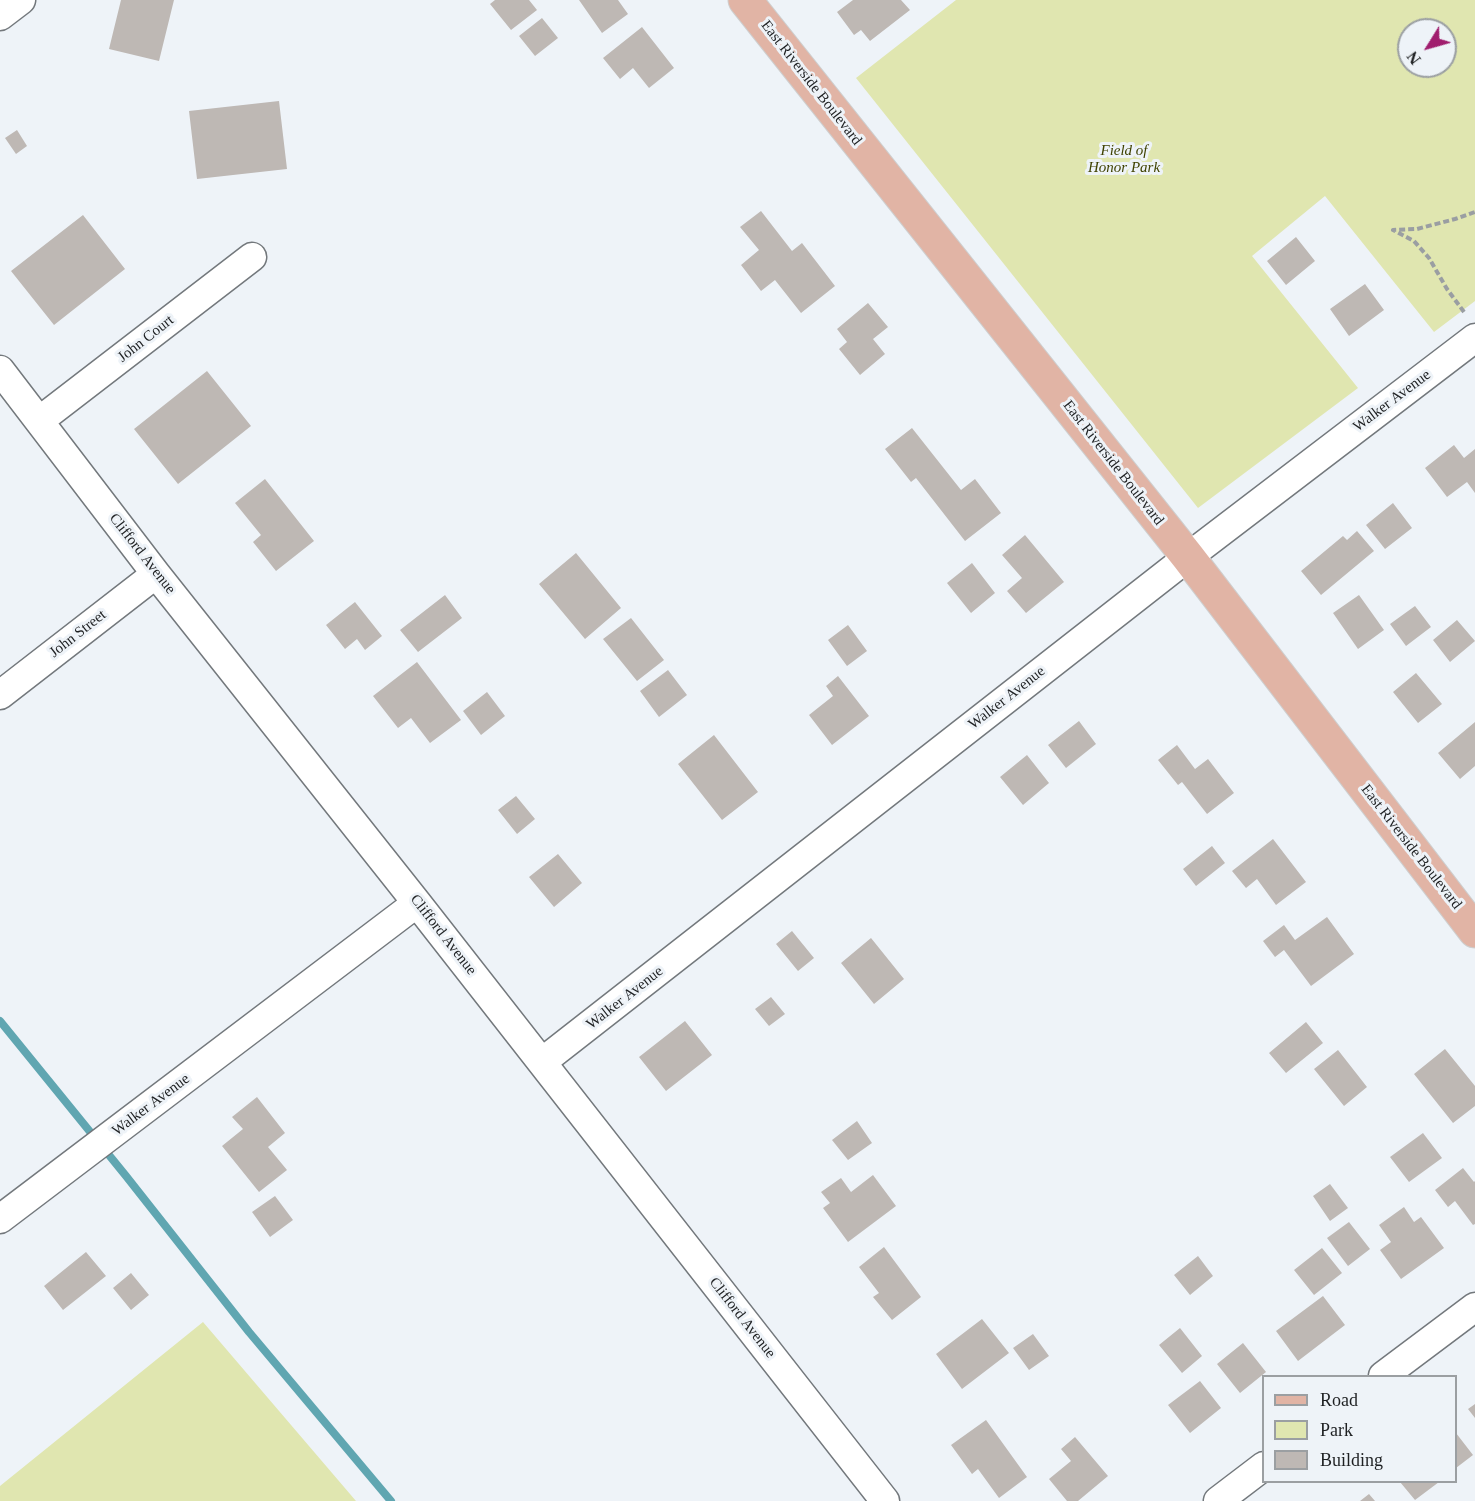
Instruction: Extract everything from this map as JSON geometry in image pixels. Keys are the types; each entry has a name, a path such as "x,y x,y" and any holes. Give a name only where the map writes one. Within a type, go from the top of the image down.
{"main road":[{"name":"East Riverside Boulevard","path":"745,0 1188,557 1475,931"}],"street":[{"path":"0,16 21,0"},
{"name":"John Court","path":"39,420 252,257"},
{"name":"Walker Avenue","path":"542,1062 1188,557 1472,328"},
{"name":"Clifford Avenue","path":"0,370 156,574 885,1501"},
{"name":"John Street","path":"0,695 156,574"},
{"name":"Walker Avenue","path":"0,1219 417,903"},
{"path":"1386,1375 1475,1307"},
{"path":"1218,1501 1262,1467"}],"path":[{"path":"1472,328 1429,258 1414,241 1394,230 1417,229 1475,212"}],"green space":[{"name":"Field of Honor Park","path":"956,0 1475,0 1475,301 1434,332 1325,196 1252,256 1358,388 1198,508 856,78"},
{"path":"203,1322 356,1501 0,1501 0,1486"}],"building":[{"path":"121,0 174,0 159,61 109,49"},
{"path":"495,0 529,0 537,10 511,30 490,4"},
{"path":"579,0 618,0 628,14 602,33"},
{"path":"853,0 901,0 910,10 870,41 861,30 854,35 837,12"},
{"path":"542,18 558,38 535,56 519,36"},
{"path":"642,27 674,68 649,88 633,68 620,79 603,58"},
{"path":"279,101 287,169 197,179 189,111"},
{"path":"17,130 27,146 16,154 5,138"},
{"path":"761,211 792,251 802,243 835,286 801,313 775,280 761,291 741,265 759,250 740,227"},
{"path":"83,215 125,269 54,325 11,271"},
{"path":"1296,237 1315,261 1286,285 1267,261"},
{"path":"1365,284 1384,310 1349,336 1330,309"},
{"path":"868,303 888,327 873,339 885,354 860,375 839,349 847,342 837,329"},
{"path":"207,371 251,426 178,484 134,429"},
{"path":"912,428 961,490 975,479 1001,513 965,541 916,478 911,482 885,449"},
{"path":"1454,445 1464,458 1475,449 1475,493 1467,482 1447,497 1425,468"},
{"path":"265,479 314,541 276,571 253,542 261,535 235,503"},
{"path":"1393,503 1412,528 1385,549 1366,525"},
{"path":"1357,531 1374,551 1321,595 1301,571 1343,536 1347,540"},
{"path":"1025,535 1064,582 1026,613 1007,591 1022,578 1002,555"},
{"path":"576,553 621,608 585,639 539,584"},
{"path":"972,563 995,593 971,613 947,583"},
{"path":"445,595 462,618 418,652 400,630"},
{"path":"1359,595 1384,630 1358,649 1333,613"},
{"path":"355,602 382,636 365,650 357,639 345,649 326,625"},
{"path":"1415,606 1431,627 1406,646 1390,624"},
{"path":"631,618 664,660 637,681 603,639"},
{"path":"1457,620 1475,641 1450,662 1433,640"},
{"path":"848,625 867,651 847,666 828,640"},
{"path":"417,662 461,720 430,743 411,718 398,728 373,696"},
{"path":"668,670 687,695 659,717 640,691"},
{"path":"1416,673 1442,704 1418,723 1393,692"},
{"path":"838,676 869,716 832,745 809,715 833,696 826,686"},
{"path":"487,692 505,716 481,735 463,711"},
{"path":"1079,721 1096,744 1066,768 1048,745"},
{"path":"1475,722 1475,766 1460,779 1438,753"},
{"path":"714,735 758,792 722,820 678,764"},
{"path":"1177,745 1195,769 1208,759 1234,793 1207,814 1182,782 1178,785 1158,760"},
{"path":"1027,755 1049,783 1023,805 1000,777"},
{"path":"516,796 535,819 517,834 498,810"},
{"path":"1273,839 1306,882 1276,905 1257,879 1246,888 1232,871"},
{"path":"1212,846 1225,863 1196,886 1183,869"},
{"path":"558,854 582,883 554,907 529,877"},
{"path":"1327,917 1354,954 1311,986 1284,950 1275,957 1263,941 1284,925 1295,940"},
{"path":"792,931 814,958 798,971 776,944"},
{"path":"871,938 904,979 874,1004 841,963"},
{"path":"771,997 785,1014 769,1026 755,1009"},
{"path":"685,1021 712,1055 666,1091 639,1057"},
{"path":"1306,1022 1323,1043 1286,1073 1269,1053"},
{"path":"1445,1049 1475,1086 1475,1106 1453,1123 1414,1074"},
{"path":"1338,1050 1367,1087 1344,1106 1314,1069"},
{"path":"257,1097 285,1133 268,1147 287,1170 259,1192 222,1146 243,1129 232,1117"},
{"path":"857,1121 872,1143 848,1160 832,1140"},
{"path":"1423,1133 1442,1158 1409,1182 1390,1157"},
{"path":"1463,1168 1475,1181 1475,1224 1473,1225 1455,1201 1448,1207 1435,1190"},
{"path":"873,1175 896,1206 848,1242 823,1208 830,1203 821,1192 841,1178 851,1192"},
{"path":"1330,1184 1348,1208 1330,1221 1313,1196"},
{"path":"275,1196 293,1220 270,1237 252,1212"},
{"path":"1404,1207 1414,1222 1421,1217 1444,1248 1401,1279 1380,1250 1391,1242 1379,1225"},
{"path":"1349,1222 1370,1249 1348,1266 1327,1238"},
{"path":"884,1247 921,1297 892,1320 873,1297 879,1293 859,1267"},
{"path":"1322,1248 1342,1273 1314,1295 1294,1270"},
{"path":"86,1252 106,1276 63,1310 44,1286"},
{"path":"1198,1256 1213,1276 1190,1295 1174,1275"},
{"path":"131,1273 149,1295 131,1310 113,1288"},
{"path":"1323,1296 1345,1325 1298,1361 1276,1331"},
{"path":"982,1319 1009,1353 962,1389 936,1354"},
{"path":"1180,1328 1202,1356 1182,1373 1159,1345"},
{"path":"1033,1334 1049,1356 1029,1370 1013,1348"},
{"path":"1243,1343 1266,1372 1240,1393 1217,1364"},
{"path":"1200,1381 1221,1408 1190,1433 1168,1405"},
{"path":"1475,1404 1475,1418 1468,1409"},
{"path":"986,1420 1027,1477 999,1498 978,1469 972,1474 951,1445"},
{"path":"1457,1434 1473,1455 1457,1467"},
{"path":"1075,1437 1108,1476 1078,1501 1067,1501 1049,1479 1071,1461 1061,1449"},
{"path":"1401,1483 1438,1483 1415,1500"},
{"path":"1369,1494 1375,1501 1360,1501"}],"waterway":[{"path":"0,1021 249,1332 391,1501"}]}
